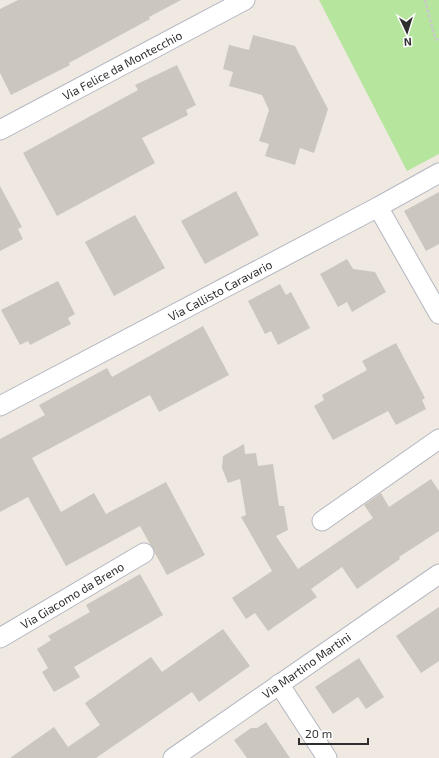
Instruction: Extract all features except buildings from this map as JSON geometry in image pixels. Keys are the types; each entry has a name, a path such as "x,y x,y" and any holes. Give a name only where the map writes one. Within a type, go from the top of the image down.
{"street":[{"name":"Via Felice da Montecchio","path":"0,130 245,0"},
{"name":"Via Callisto Caravario","path":"0,406 378,207 439,173"},
{"path":"378,207 439,314"},
{"path":"322,521 439,438"},
{"name":"Via Giacomo da Breno","path":"0,638 144,553"},
{"name":"Via Martino Martini","path":"173,758 439,574"},
{"path":"279,684 327,758"}],"path":[{"path":"425,0 435,38 439,41"}],"green space":[{"path":"319,0 439,0 439,154 407,171"}]}
